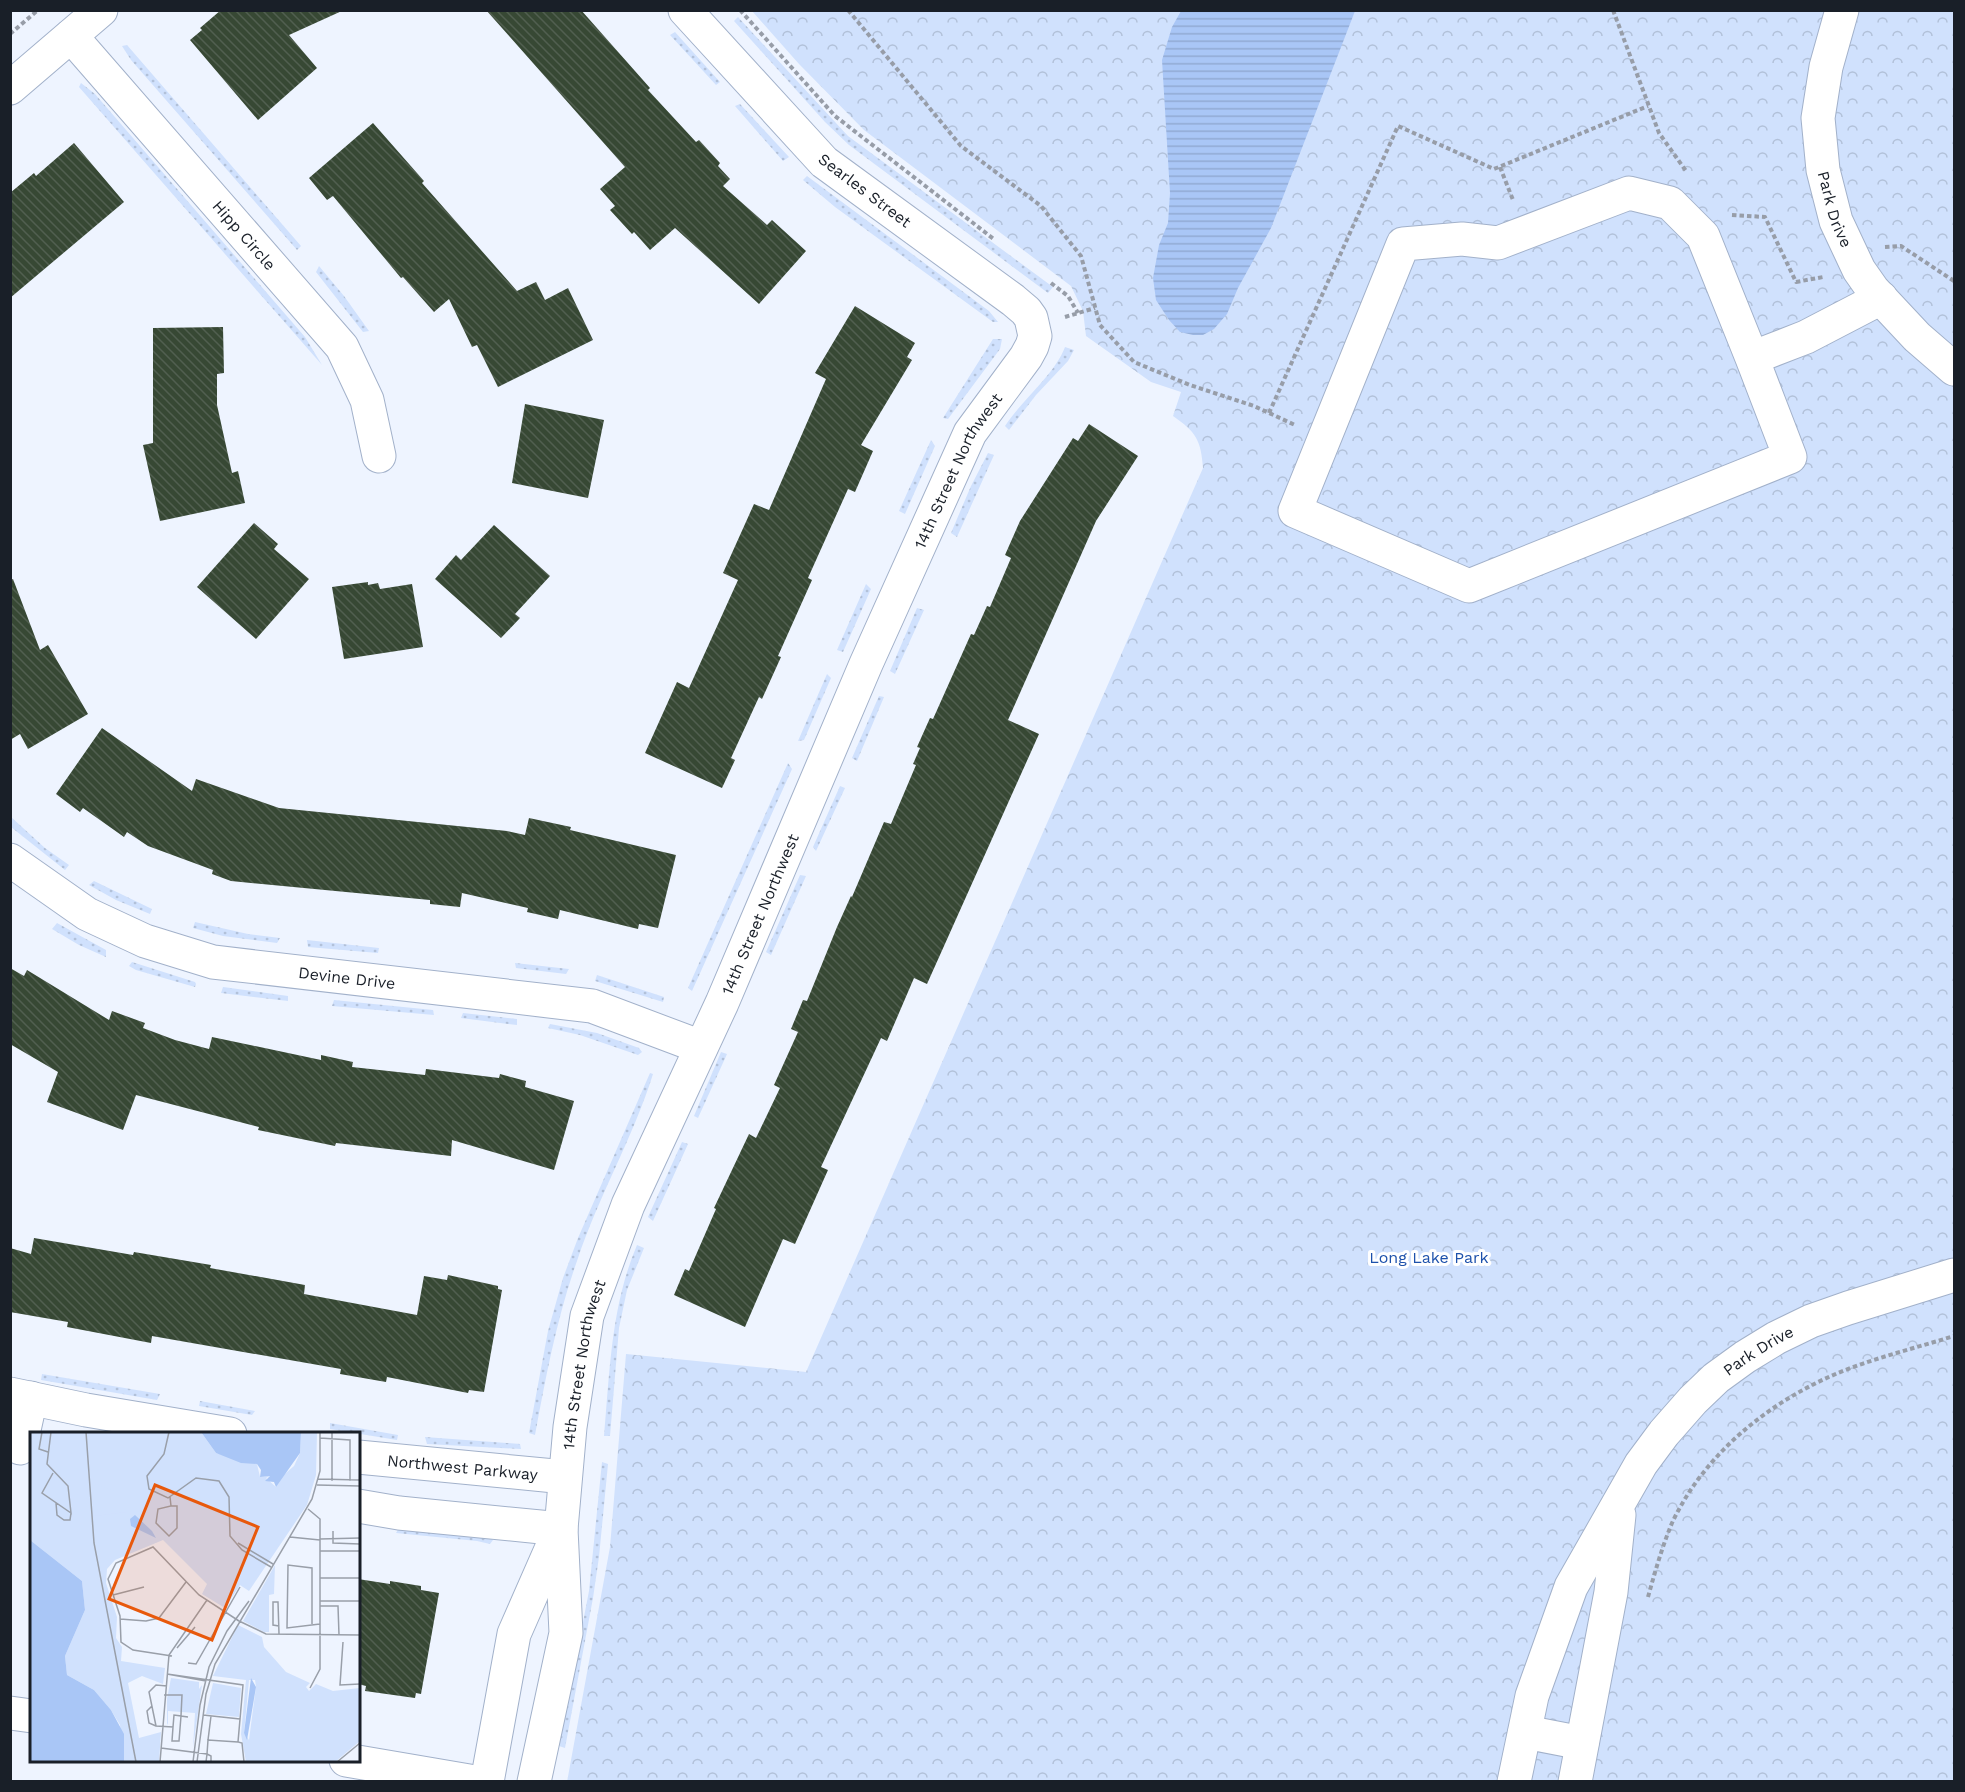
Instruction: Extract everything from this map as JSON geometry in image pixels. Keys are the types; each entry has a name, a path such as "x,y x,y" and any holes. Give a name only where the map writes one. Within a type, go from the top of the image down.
{"street":[{"path":"10,88 101,10"},
{"name":"Searles Street","path":"685,10 824,162 1013,300 1026,311 1034,327"},
{"name":"Park Drive","path":"1842,10 1826,67 1818,118 1823,170 1836,220 1859,270 1881,298 1917,337 1954,369"},
{"name":"Hipp Circle","path":"71,36 342,347 367,400 379,456"},
{"path":"1629,193 1670,203 1703,236 1752,358 1790,457 1469,586 1295,511 1402,244 1462,239 1498,243 1629,193"},
{"path":"1752,358 1806,337 1881,298"},
{"name":"14th Street Northwest","path":"534,1782 566,1633 561,1529 570,1427 587,1316 628,1205 722,1003 866,664 970,433 1026,357 1035,336 1034,327"},
{"name":"Devine Drive","path":"10,860 87,914 146,941 213,962 592,1006 701,1047"},
{"name":"Park Drive","path":"1514,1782 1532,1696 1571,1587 1641,1464 1664,1432 1708,1385 1744,1357 1776,1338 1811,1321 1954,1275"},
{"path":"21,1448 21,1396 86,1410 218,1432"},
{"name":"Northwest Parkway","path":"360,1457 565,1477"},
{"name":"Park Drive","path":"1575,1782 1611,1592 1620,1504"},
{"path":"360,1506 399,1513 561,1529"},
{"name":"14th Street Northwest","path":"487,1782 514,1634 561,1529"},
{"path":"10,1713 30,1716"},
{"path":"1525,1732 1582,1743"},
{"path":"352,1762 476,1782"}],"path":[{"path":"10,34 38,10"},
{"path":"740,10 835,116 1004,247"},
{"path":"848,10 961,146 1041,206 1081,256 1100,325 1134,362 1190,385 1254,406 1324,438"},
{"path":"1613,10 1659,133 1688,174"},
{"path":"1726,210 1734,217 1765,217 1796,282 1833,274"},
{"path":"1883,247 1901,246 1954,281"},
{"path":"1049,282 1068,296 1078,313"},
{"path":"1646,1606 1659,1558 1672,1523 1692,1488 1727,1446 1778,1405 1814,1384 1857,1366 1954,1336"}],"green space":[{"name":"Long Lake Park","path":"752,11 1954,11 1954,1781 567,1782 610,1547 626,1354 806,1372 1203,468 1199,443 1192,432 1173,416 1181,392 1151,382 1086,336 1083,311 1071,286 864,130 799,64"},
{"path":"738,17 848,136 1053,287 1048,293 849,145 825,122 734,21"},
{"path":"675,32 720,82 716,85 670,35"},
{"path":"127,45 301,246 297,250 131,60 122,46"},
{"path":"81,83 95,94 305,337 322,365 79,87"},
{"path":"740,104 789,157 783,161 735,106"},
{"path":"807,176 989,311 998,322 993,322 835,207 803,180"},
{"path":"319,266 369,331 363,332 316,272"},
{"path":"993,339 1002,339 1000,349 948,419 943,418"},
{"path":"1065,347 1074,350 1068,361 1036,395 1009,430 1005,426 1054,367"},
{"path":"931,440 935,446 905,514 899,511"},
{"path":"988,453 994,455 957,537 951,533"},
{"path":"866,584 871,589 843,652 837,650"},
{"path":"917,608 924,610 895,674 890,671"},
{"path":"827,674 831,678 804,740 798,741"},
{"path":"879,696 884,697 857,761 852,758"},
{"path":"788,763 792,769 692,991 688,988"},
{"path":"840,786 845,788 816,851 813,847"},
{"path":"11,817 45,848 69,865 65,870 11,827"},
{"path":"800,875 806,876 771,955 766,952"},
{"path":"94,881 152,909 150,914 116,900 89,885"},
{"path":"195,922 248,934 280,938 277,943 223,936 193,928"},
{"path":"57,923 106,950 106,957 52,929"},
{"path":"307,940 379,948 378,953 308,947"},
{"path":"132,962 195,982 195,987 136,970 129,966"},
{"path":"515,963 569,969 566,974 516,968"},
{"path":"597,975 664,997 663,1002 595,981"},
{"path":"223,987 288,996 288,1001 221,993"},
{"path":"334,1000 433,1010 434,1015 332,1006"},
{"path":"463,1013 517,1019 517,1025 461,1018"},
{"path":"550,1024 597,1033 639,1048 642,1052 638,1055 580,1035 548,1028"},
{"path":"721,1052 727,1054 698,1118 694,1116"},
{"path":"650,1073 653,1074 645,1098 585,1237 570,1282 553,1347 535,1435 529,1433 548,1331 563,1278 578,1238"},
{"path":"682,1142 688,1144 653,1221 648,1217"},
{"path":"637,1245 644,1248 627,1290 619,1328 610,1436 604,1436 610,1363 617,1315 628,1268"},
{"path":"42,1374 160,1394 157,1400 41,1380"},
{"path":"200,1401 255,1411 252,1415 199,1406"},
{"path":"330,1423 398,1435 397,1440 360,1434 360,1432 330,1429"},
{"path":"425,1437 520,1444 521,1449 427,1444"},
{"path":"602,1462 608,1464 599,1557 565,1748 559,1746 589,1591"},
{"path":"399,1528 489,1536 493,1540 490,1544 396,1533"}],"water":[{"path":"1181,11 1355,11 1271,228 1238,288 1227,314 1214,329 1203,335 1180,332 1169,320 1156,300 1153,278 1159,245 1168,223 1170,193 1162,60 1172,27"}],"building":[{"path":"221,10 344,10 289,35 317,68 258,120 190,40"},
{"path":"486,10 581,10 650,88 648,90 696,142 699,140 720,163 718,166 730,179 723,186 767,225 772,220 806,251 759,304 675,228 650,250 634,232 632,234 610,210 615,206 600,189 625,167"},
{"path":"373,123 424,181 422,183 517,291 536,282 545,300 568,288 593,340 498,387 477,345 472,347 449,299 434,312 403,277 401,278 333,196 327,200 309,178"},
{"path":"74,143 124,202 10,298 10,193 34,173 36,176"},
{"path":"855,306 915,343 907,357 912,360 861,445 873,451 855,492 848,489 808,578 812,580 778,656 781,657 762,699 759,697 731,758 735,760 722,788 645,753 677,682 689,688 738,580 723,573 754,504 769,510 826,379 815,373"},
{"path":"223,327 224,373 217,374 217,405 232,473 238,471 245,503 160,521 143,445 153,443 153,328"},
{"path":"525,404 604,420 588,498 512,483"},
{"path":"1089,424 1138,456 1096,521 1008,720 1039,734 927,984 914,978 887,1041 881,1038 821,1167 828,1170 795,1244 783,1239 745,1327 674,1295 685,1269 689,1271 716,1209 714,1208 749,1134 756,1138 780,1088 774,1085 798,1032 791,1029 803,1000 807,1001 884,822 891,824 916,765 913,764 920,748 917,747 930,718 933,719 971,634 974,635 987,606 990,607 1011,558 1005,555 1020,521 1073,438 1078,441"},
{"path":"254,523 278,544 274,549 309,579 256,639 197,587"},
{"path":"494,525 550,576 515,614 520,618 501,638 435,579 456,555 461,560"},
{"path":"13,579 40,650 48,645 88,714 28,749 20,734 10,740 10,580"},
{"path":"368,582 368,585 378,583 380,589 412,584 423,647 344,659 332,587"},
{"path":"102,728 192,791 196,779 279,808 507,831 525,835 529,818 676,855 658,928 639,924 638,929 560,910 558,919 527,912 528,908 462,893 460,907 430,904 430,900 231,881 212,874 213,870 148,846 127,832 124,837 83,808 80,812 56,794"},
{"path":"10,968 24,976 27,970 109,1020 112,1011 145,1023 143,1028 209,1049 212,1037 321,1060 321,1055 353,1062 352,1067 425,1075 426,1069 499,1078 500,1074 526,1081 525,1087 574,1101 554,1170 452,1140 451,1156 336,1143 335,1146 258,1130 259,1127 136,1095 123,1130 47,1102 58,1072 10,1044"},
{"path":"34,1238 133,1255 134,1252 211,1265 210,1268 305,1285 304,1294 417,1315 424,1276 447,1280 448,1275 498,1286 498,1289 502,1290 484,1392 469,1390 468,1393 387,1377 386,1382 340,1374 341,1369 152,1336 151,1343 67,1327 68,1322 10,1312 10,1248 31,1254"},
{"path":"360,1579 421,1586 421,1590 439,1593 421,1694 416,1693 415,1698 365,1691 366,1686 360,1684"}]}
